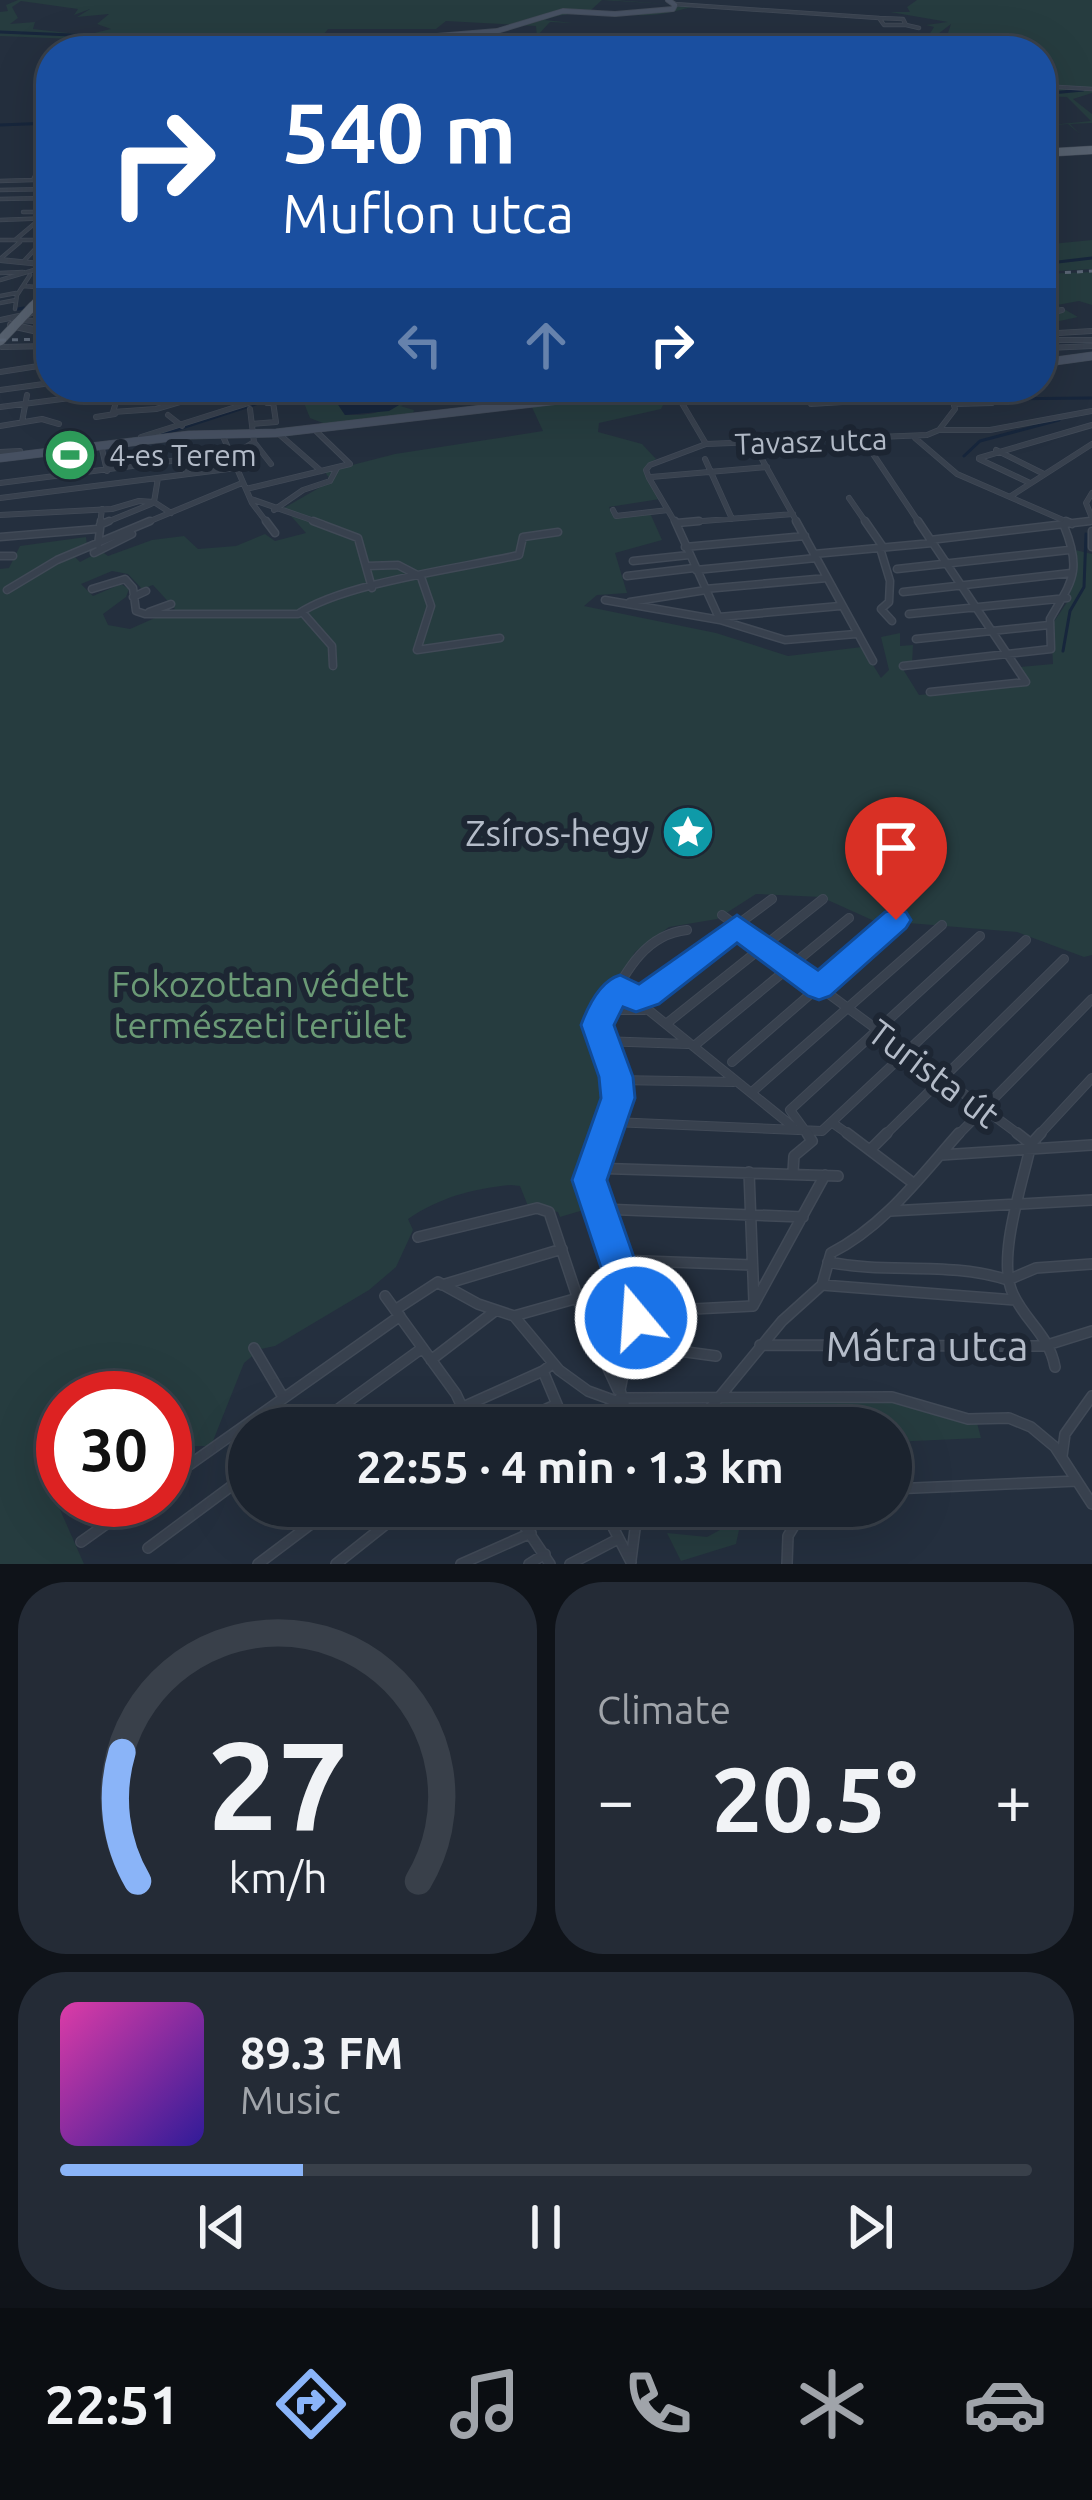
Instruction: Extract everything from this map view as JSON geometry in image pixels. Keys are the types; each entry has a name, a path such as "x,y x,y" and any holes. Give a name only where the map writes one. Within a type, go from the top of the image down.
{"main road":[{"path":"434,36 501,30 559,12 671,10 671,2"},
{"path":"1056,152 1092,150"},
{"path":"8,329 36,302"},
{"path":"1056,361 1092,356"},
{"path":"3,455 69,452 199,430 286,433 413,412 517,402"}],"street":[{"path":"671,2 902,19 919,28"},
{"path":"1056,88 1092,89"},
{"path":"0,181 33,180 36,174"},
{"path":"0,190 36,189"},
{"path":"0,199 36,198"},
{"path":"23,212 36,213"},
{"path":"0,220 36,219"},
{"path":"0,259 36,224"},
{"path":"0,240 36,240"},
{"path":"23,262 36,244"},
{"path":"0,259 36,263"},
{"path":"2,280 36,271"},
{"path":"2,280 32,272"},
{"path":"8,329 17,293 32,272"},
{"path":"0,300 36,291"},
{"path":"1056,311 1062,310"},
{"path":"8,329 36,314"},
{"path":"8,329 36,340"},
{"path":"1056,335 1092,331"},
{"path":"1056,339 1092,343"},
{"path":"1056,347 1092,343"},
{"path":"1056,358 1059,361"},
{"path":"0,372 36,366"},
{"path":"22,422 26,368"},
{"path":"0,389 36,389"},
{"path":"0,407 42,402"},
{"path":"115,402 115,414"},
{"path":"96,417 182,402"},
{"path":"232,421 231,416 263,402"},
{"path":"146,438 273,402 276,422 253,434 233,455"},
{"path":"681,402 706,444 653,463 646,470 719,619"},
{"path":"809,402 843,402"},
{"path":"939,430 956,404 992,403"},
{"path":"249,408 253,434 271,464"},
{"name":"Tavasz utca","path":"706,444 915,438 939,430 978,431 1092,411"},
{"path":"168,415 182,426"},
{"path":"0,426 42,419 59,424"},
{"path":"1030,483 979,458 1089,428"},
{"path":"7,590 28,574 244,486 350,464 317,431 286,433"},
{"path":"286,433 321,471"},
{"path":"222,434 244,486 275,533"},
{"path":"915,438 957,474 1068,525"},
{"path":"863,439 1026,682 930,692"},
{"path":"753,443 873,661"},
{"path":"1011,496 1092,444"},
{"path":"44,449 97,448 106,471"},
{"path":"996,450 1044,474"},
{"path":"69,452 72,475"},
{"path":"705,459 732,519"},
{"path":"0,483 179,460 188,474"},
{"path":"650,478 767,466"},
{"path":"0,498 236,468"},
{"path":"274,510 303,490 330,481 337,468"},
{"path":"154,502 158,478"},
{"path":"1092,493 1086,503 1092,548"},
{"path":"849,498 882,547 890,581 889,602 880,610 892,621"},
{"path":"251,499 358,538 372,588"},
{"path":"0,515 154,502 171,513"},
{"path":"0,537 99,527 154,502"},
{"path":"96,549 102,509"},
{"path":"613,510 616,516 668,510"},
{"path":"675,524 793,514"},
{"path":"626,576 1091,523"},
{"path":"903,666 1051,649 1048,625 1055,609 1068,598 1068,525"},
{"path":"92,589 123,578 134,588 136,611 146,614 303,613 311,605 372,588 519,555 524,537 558,532"},
{"path":"685,547 805,536"},
{"path":"897,569 1070,550"},
{"path":"633,562 689,555"},
{"path":"0,556 14,556"},
{"path":"367,566 398,565 421,577 431,605 418,650 500,638"},
{"path":"903,592 1071,573"},
{"path":"630,602 827,578"},
{"path":"133,597 146,591"},
{"path":"909,614 1068,598"},
{"path":"605,600 719,619 785,640 856,634"},
{"path":"146,614 171,604"},
{"path":"719,619 841,606"},
{"path":"303,613 332,646 334,666"},
{"path":"916,639 1048,625"},
{"path":"666,1024 823,898"},
{"path":"636,1000 772,899"},
{"name":"Turista út","path":"722,915 1031,1146"},
{"path":"601,1041 691,1045 849,918"},
{"path":"732,1062 896,920"},
{"path":"752,1092 942,925"},
{"path":"620,1400 634,1312 591,1188 590,1168 613,1123 617,1080 598,1023 641,950 666,932 687,930"},
{"path":"798,1129 790,1110 980,936"},
{"path":"613,1123 818,1132 834,1124 1026,940"},
{"path":"870,1150 1064,959"},
{"path":"622,985 813,1144 794,1156 794,1172"},
{"path":"708,1407 760,1345 822,1285 834,1251 857,1240 890,1211 982,1108 1092,999"},
{"path":"604,1010 649,1010"},
{"path":"1055,1367 1051,1345 1016,1300 1006,1262 1031,1146 1092,1078"},
{"path":"617,1080 737,1082"},
{"path":"834,1124 914,1184"},
{"path":"941,1155 1092,1145"},
{"path":"590,1168 838,1176"},
{"path":"749,1172 753,1306"},
{"path":"753,1306 825,1175"},
{"path":"890,1211 1092,1200"},
{"path":"418,1237 536,1208 552,1216 578,1298 623,1407"},
{"path":"602,1209 803,1217"},
{"path":"192,1463 440,1283 562,1249"},
{"path":"617,1260 752,1265"},
{"path":"828,1262 861,1268 969,1270 1008,1280 1036,1268 1092,1264"},
{"path":"440,1283 514,1316 578,1298"},
{"path":"822,1285 1016,1300"},
{"path":"385,1296 463,1407"},
{"path":"634,1312 753,1306"},
{"path":"431,1360 495,1311"},
{"path":"514,1316 547,1368 555,1405 551,1407"},
{"name":"Mátra utca","path":"760,1345 1051,1345 1092,1331"},
{"path":"628,1344 716,1356"},
{"path":"254,1348 283,1398"},
{"path":"341,1407 422,1348"},
{"path":"468,1407 547,1368 620,1400 904,1399 968,1419 1021,1421 1040,1433 1063,1459 1092,1504"},
{"path":"1063,1459 1065,1434 1092,1396"},
{"path":"607,1407 620,1400"},
{"path":"912,1488 1077,1481"},
{"path":"148,1548 228,1489"},
{"path":"81,1542 102,1527"},
{"path":"258,1564 307,1527"},
{"path":"336,1564 383,1527"},
{"path":"526,1527 547,1559 529,1564"},
{"path":"612,1527 630,1563"},
{"path":"630,1563 635,1527"},
{"path":"787,1564 788,1536 793,1527"},
{"path":"460,1564 530,1533"},
{"path":"570,1564 618,1539"}],"green space":[{"path":"18,0 602,0 591,10 606,13 711,5 649,15 557,16 545,20 573,23 550,22 537,36 536,26 446,21 436,29 328,29 322,36 0,36 0,12 8,11 6,5","holes":["21,1 78,9 74,15 90,9 77,17 109,14 97,24 111,29 86,35 33,29 35,22 10,24 18,18 12,7"]},
{"path":"917,0 1092,0 1092,93 1073,99 1092,114 1092,123 1070,124 1080,134 1068,124 1056,125 1091,121 1067,97 1056,97 1056,36 947,36 951,24 938,36 928,36 934,27 926,25 948,22 890,12 910,12 907,7"},
{"path":"1092,240 1092,269 1056,271 1056,244"},
{"path":"1092,272 1092,305 1079,301 1057,305 1078,317 1056,322 1056,273"},
{"path":"304,402 335,402 345,415 356,415 375,413 397,402 414,402 400,406 414,410 413,414 328,425 310,418"},
{"name":"Fokozottan védett természeti terület","path":"680,402 599,423 598,432 642,444 656,459 646,465 660,499 609,507 614,517 650,513 662,540 615,553 627,593 597,595 584,606 716,633 788,656 862,647 881,678 889,670 881,637 900,633 900,646 913,645 912,664 901,666 919,695 1030,685 1020,667 1053,664 1051,626 1070,598 1071,549 1092,554 1092,955 1084,957 1017,932 872,920 821,897 756,894 717,919 669,927 635,952 593,1024 614,1085 614,1114 589,1168 597,1206 560,1217 558,1212 528,1206 520,1186 511,1185 457,1195 408,1219 413,1230 396,1267 369,1290 244,1363 211,1446 192,1446 192,1371 36,1371 36,1527 68,1527 84,1564 0,1564 0,569 9,568 20,546 86,537 87,547 75,557 80,562 101,551 108,556 152,540 184,536 198,549 236,546 265,534 275,541 306,533 284,508 331,481 325,472 395,454 543,431 530,403","holes":["112,571 128,574 142,589 153,585 175,609 130,629 108,625 103,614 126,597 129,589 121,584 93,596 81,584"]},
{"path":"887,1401 910,1406 954,1420 977,1423 981,1438 912,1441 912,1407 716,1407 719,1403"},
{"path":"725,1527 739,1530 736,1544 681,1561 667,1533 707,1537"}],"water":[{"path":"404,402 389,411 345,415 337,403"}],"waterway":[{"path":"0,32 96,36"},
{"path":"1056,93 1083,90"},
{"path":"0,125 36,124"},
{"path":"1056,262 1092,258"},
{"path":"18,309 24,308"},
{"path":"1056,398 1092,398"},
{"path":"160,435 262,402"},
{"path":"964,456 980,441 1059,420"},
{"path":"1063,651 1070,611 1084,587 1086,534"}],"railway":[{"path":"1056,273 1092,271"},
{"path":"0,340 36,339"}],"place":[{"name":"4-es Terem","path":"70,455"},
{"name":"Zsíros-hegy","path":"688,832"}],"route":[{"path":"636,1318 591,1188 590,1169 614,1121 618,1098 598,1019 620,987 636,1000 648,995 737,926 819,987 896,920"}]}
